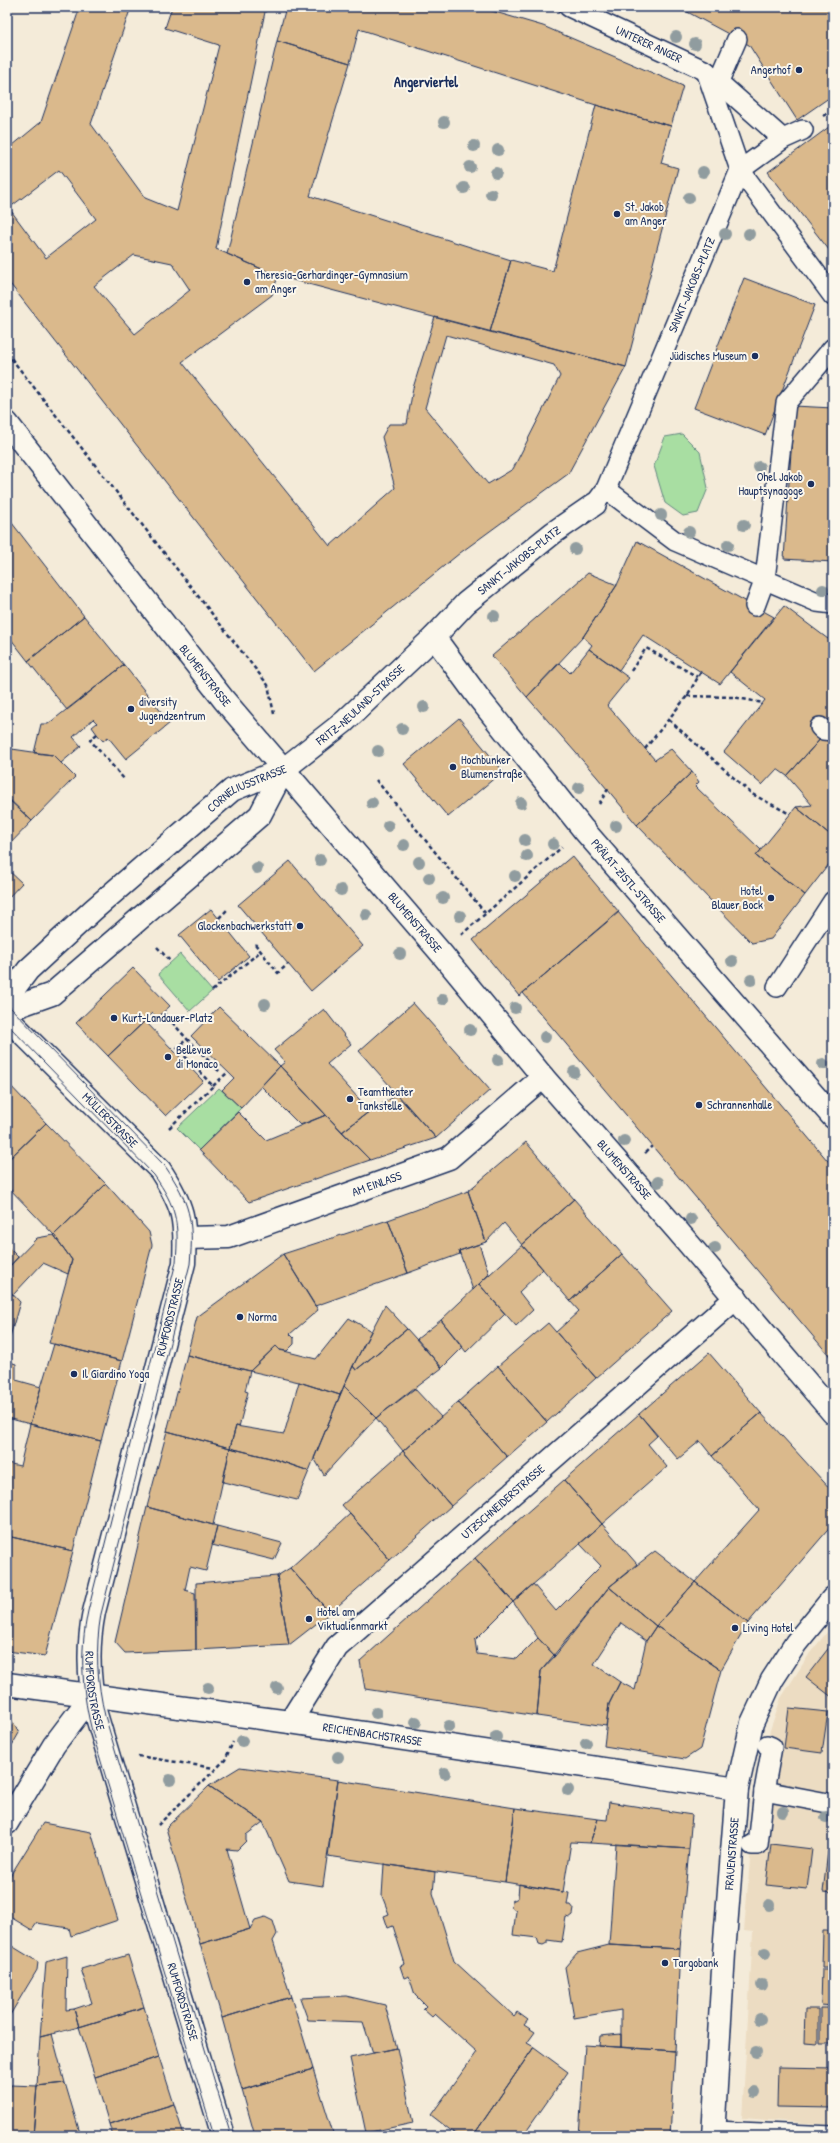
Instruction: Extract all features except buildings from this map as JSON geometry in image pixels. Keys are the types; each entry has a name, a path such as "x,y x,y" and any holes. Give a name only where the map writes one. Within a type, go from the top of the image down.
{"street":[{"name":"UNTERER ANGER","path":"569,7 713,76"},
{"path":"737,39 713,76 740,170 833,296"},
{"path":"713,76 783,139"},
{"path":"740,170 783,139 803,130"},
{"name":"SANKT-JAKOBS-PLATZ","path":"434,637 466,604 600,496 740,170"},
{"path":"755,606 765,579 786,403 833,348"},
{"name":"BLUMENSTRASSE","path":"7,423 224,700 441,953 543,1077 736,1298 833,1413"},
{"path":"600,496 675,540 817,602 833,604"},
{"name":"FRITZ-NEULAND-STRASSE","path":"284,769 344,722 434,637"},
{"name":"PRÄLAT-ZISTL-STRASSE","path":"434,637 478,697 582,829 833,1117"},
{"name":"CORNELIUSSTRASSE","path":"7,998 34,965 93,910 232,790 284,769"},
{"name":"CORNELIUSSTRASSE","path":"7,1010 52,994 260,815 284,769"},
{"path":"777,987 833,901"},
{"name":"MÜLLERSTRASSE","path":"7,1018 160,1170 174,1192 184,1215 185,1238"},
{"name":"AM EINLASS","path":"185,1238 229,1237 449,1158 543,1077"},
{"name":"RUMFORDSTRASSE","path":"185,1238 184,1263 90,1632 89,1672 92,1696 223,2136"},
{"name":"UTZSCHNEIDERSTRASSE","path":"290,1722 337,1647 736,1298"},
{"name":"FRAUENSTRASSE","path":"713,2134 737,1790 752,1723 772,1680 796,1643 833,1598"},
{"name":"REICHENBACHSTRASSE","path":"7,1684 290,1722 737,1790"},
{"path":"7,1823 54,1745 92,1696"},
{"path":"752,1845 758,1845 764,1791 772,1746 767,1745"},
{"path":"764,1791 833,1804"},
{"path":"713,2134 833,2136"}],"path":[{"path":"7,353 268,685"},
{"path":"631,671 646,648 698,677"},
{"path":"645,749 687,696 701,672"},
{"path":"687,696 733,697 763,703"},
{"path":"669,720 752,794 790,814"},
{"path":"97,734 90,740 125,780"},
{"path":"376,780 486,914"},
{"path":"441,953 582,829"},
{"path":"218,918 228,909"},
{"path":"255,944 278,973 288,964"},
{"path":"157,947 171,962"},
{"path":"212,991 261,951"},
{"path":"163,1012 220,1072"},
{"path":"187,1039 177,1048 213,1086"},
{"path":"169,1128 228,1072"},
{"path":"138,1756 214,1768"},
{"path":"157,1826 214,1768 225,1760"}],"shaded area":[{"path":"833,1625 833,2125 742,2118 753,1932 744,1931 756,1789 770,1730 781,1698 810,1653"}],"green space":[{"path":"682,434 700,452 708,488 698,513 683,516 665,503 654,466 665,437"},
{"path":"180,954 212,991 190,1011 158,974"},
{"path":"219,1088 241,1108 199,1150 177,1128"}],"tram line":[{"path":"7,1004 165,1166 180,1191 188,1212 191,1235 190,1264 101,1614 98,1640 98,1665 100,1691 105,1716 231,2136"},
{"path":"7,1024 154,1175 168,1197 175,1216 177,1236 176,1262 88,1611 83,1642 83,1673 86,1704 93,1735 214,2136"}],"place":[{"name":"Angerhof","path":"799,70"},
{"name":"St. Jakob am Anger","path":"617,214"},
{"name":"Theresia-Gerhardinger-Gymnasium am Anger","path":"247,282"},
{"name":"Jüdisches Museum","path":"755,356"},
{"name":"Ohel Jakob Hauptsynagoge","path":"811,484"},
{"name":"diversity Jugendzentrum","path":"131,709"},
{"name":"Hochbunker Blumenstraße","path":"453,767"},
{"name":"Hotel Blauer Bock","path":"771,898"},
{"name":"Glockenbachwerkstatt","path":"300,926"},
{"name":"Kurt-Landauer-Platz","path":"114,1018"},
{"name":"Bellevue di Monaco","path":"168,1057"},
{"name":"Teamtheater Tankstelle","path":"350,1099"},
{"name":"Schrannenhalle","path":"699,1105"},
{"name":"Norma","path":"240,1317"},
{"name":"Il Giardino Yoga","path":"74,1374"},
{"name":"Hotel am Viktualienmarkt","path":"309,1619"},
{"name":"Living Hotel","path":"735,1628"},
{"name":"Targobank","path":"665,1963"}],"district":[{"name":"Angerviertel","path":"426,82"}]}
